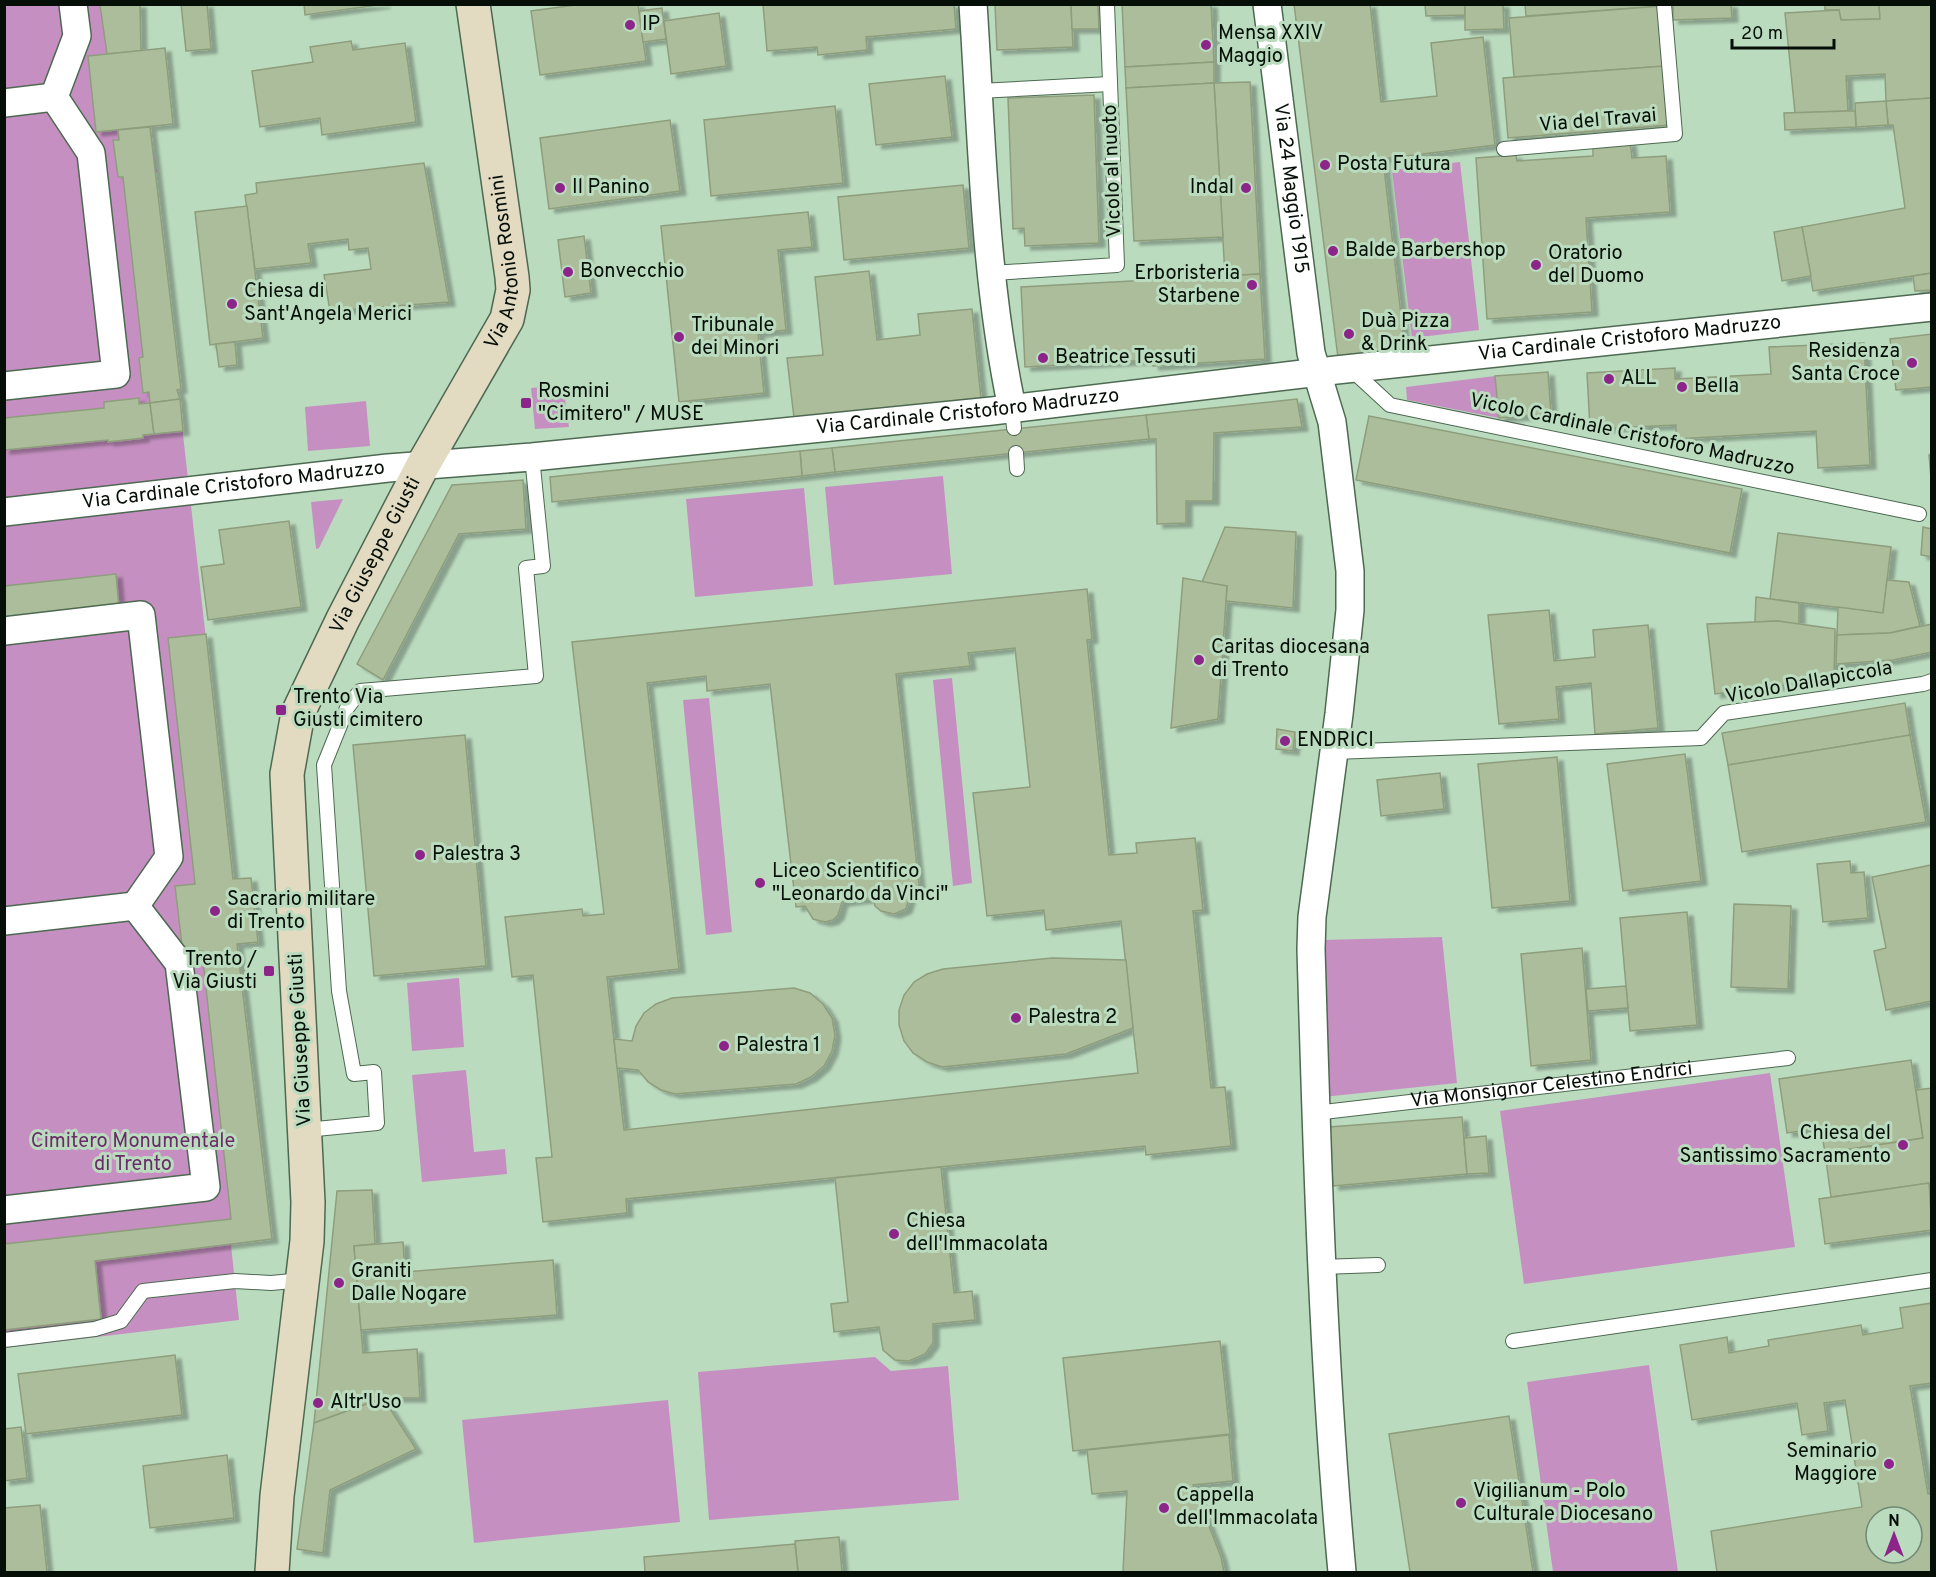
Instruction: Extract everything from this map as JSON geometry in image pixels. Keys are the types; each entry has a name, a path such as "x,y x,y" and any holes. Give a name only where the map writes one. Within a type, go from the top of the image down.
{"street":[{"path":"54,97 77,36 73,4"},
{"name":"Via Antonio Rosmini","path":"423,465 507,320 513,290 473,4"},
{"path":"973,4 998,329 1013,418"},
{"name":"Via 24 Maggio 1915","path":"1267,4 1311,353 1318,372"},
{"path":"4,103 54,97"},
{"path":"4,386 116,374 91,153 54,97"},
{"name":"Via Cardinale Cristoforo Madruzzo","path":"4,512 423,465 1013,418 1318,372 1932,307"},
{"path":"1318,372 1332,422 1350,571 1350,610 1312,917 1315,1113 1321,1267 1329,1427 1342,1572"},
{"name":"Via Giuseppe Giusti","path":"272,1572 277,1496 303,1280 308,1202 287,774 293,731 298,714 343,619 423,465"},
{"path":"4,631 141,615 169,857 135,906 4,921"},
{"path":"4,1210 206,1187 179,963 135,906"}],"lane":[{"path":"1107,4 1110,84"},
{"name":"Via del Travai","path":"1504,150 1675,134 1664,4"},
{"name":"Vicolo al nuoto","path":"979,91 1110,84 1117,265 993,273"},
{"name":"Vicolo Cardinale Cristoforo Madruzzo","path":"1351,369 1390,405 1919,514"},
{"path":"1016,453 1017,469"},
{"path":"306,1130 377,1124 374,1072 354,1074 339,991 324,765 347,708 360,691 536,676 526,568 543,566 532,457"},
{"name":"Vicolo Dallapiccola","path":"1334,752 1701,738 1724,714 1932,681"},
{"name":"Via Monsignor Celestino Endrici","path":"1315,1113 1788,1059"},
{"path":"1321,1267 1378,1265"},
{"path":"4,1340 95,1329 121,1321 143,1291 235,1281 271,1283 303,1280"},
{"path":"1513,1341 1932,1280"}],"green space":[{"name":"Cimitero Monumentale di Trento","path":"4,5 140,5 141,51 165,48 173,124 150,127 157,173 154,173 181,389 178,390 233,879 251,878 258,942 237,945 272,1239 231,1245 239,1320 5,1348"},
{"path":"1460,162 1479,330 1412,338 1392,170"},
{"path":"1495,376 1499,418 1407,400 1406,387"},
{"path":"563,385 569,427 535,429 531,388"},
{"path":"366,401 370,446 308,451 305,407"},
{"path":"943,476 952,574 834,585 825,487"},
{"path":"804,488 813,586 695,597 686,499"},
{"path":"343,499 319,548 316,549 311,502"},
{"path":"952,678 972,883 953,886 933,680"},
{"path":"709,698 732,932 706,935 683,700"},
{"path":"1442,937 1457,1083 1323,1097 1321,940"},
{"path":"459,978 464,1047 412,1051 407,983"},
{"path":"466,1070 474,1152 505,1149 507,1174 422,1182 412,1075"},
{"path":"1770,1073 1795,1247 1524,1284 1500,1111"},
{"path":"875,1357 891,1371 948,1366 959,1500 709,1520 698,1372"},
{"path":"1649,1365 1678,1572 1553,1572 1527,1382"},
{"path":"668,1400 680,1522 474,1543 462,1420"}],"building":[{"path":"140,4 141,51 107,54 100,5"},
{"path":"181,4 207,4 211,49 186,51"},
{"path":"304,4 385,4 305,15"},
{"path":"583,4 638,4 646,61 540,75 531,11"},
{"path":"763,4 954,4 956,29 866,37 867,50 818,55 817,47 767,51"},
{"path":"995,4 1071,4 1073,47 997,50"},
{"path":"1071,4 1098,4 1099,29 1072,29"},
{"path":"1122,4 1211,4 1214,62 1125,67"},
{"path":"1294,4 1370,4 1381,102 1437,96 1431,43 1483,37 1495,145 1383,159 1405,350 1338,358"},
{"path":"1425,4 1465,4 1465,15 1426,16"},
{"path":"1465,4 1503,4 1504,29 1465,30"},
{"path":"1525,4 1661,4 1661,6 1526,16"},
{"path":"1673,4 1731,4 1732,18 1673,20"},
{"path":"1825,4 1879,4 1880,19 1841,20 1839,10 1825,10"},
{"path":"1879,4 1932,4 1932,98 1886,101 1885,74 1846,76 1848,111 1795,113 1785,13 1839,10 1841,20 1880,19"},
{"path":"1661,6 1665,66 1514,77 1509,18"},
{"path":"662,8 666,39 643,42 639,11"},
{"path":"719,13 726,66 671,74 664,21"},
{"path":"351,41 353,50 405,43 416,122 322,135 320,118 260,127 252,71 313,62 310,47"},
{"path":"165,48 173,124 96,132 88,56"},
{"path":"1214,62 1214,83 1126,88 1125,67"},
{"path":"1665,66 1670,125 1508,138 1503,78"},
{"path":"945,76 952,137 876,145 869,84"},
{"path":"1250,82 1260,274 1225,276 1214,83"},
{"path":"1214,83 1223,237 1134,241 1126,88"},
{"path":"1094,95 1099,243 1025,246 1024,228 1013,229 1008,98"},
{"path":"1932,98 1932,273 1813,291 1802,227 1905,208 1893,125 1888,125 1886,101"},
{"path":"1886,101 1888,125 1856,127 1855,103"},
{"path":"835,106 843,183 711,196 704,120"},
{"path":"1855,111 1856,127 1785,130 1784,113"},
{"path":"670,120 680,191 549,209 540,138"},
{"path":"150,127 181,389 177,390 180,399 150,403 149,392 143,393 139,358 143,357 123,177 118,177 113,140 119,140 118,130"},
{"name":"Oratorio del Duomo","path":"1630,142 1632,158 1666,156 1670,212 1586,218 1592,312 1487,319 1476,158 1516,155 1517,161 1593,156 1593,144"},
{"path":"424,163 449,302 330,311 324,275 371,269 368,248 349,250 348,239 308,244 311,263 255,269 245,195 257,193 256,183"},
{"path":"963,185 969,248 844,260 838,197"},
{"name":"Chiesa di Sant'Angela Merici","path":"247,206 263,338 210,345 195,212"},
{"path":"808,212 812,247 778,250 786,330 758,333 764,393 679,402 661,226"},
{"path":"1802,227 1811,276 1782,281 1774,232"},
{"path":"584,236 591,293 565,297 558,240"},
{"path":"869,271 877,340 920,335 918,314 972,309 981,399 794,418 787,358 823,355 815,277"},
{"path":"1932,273 1932,290 1915,291 1913,276"},
{"path":"1260,274 1265,359 1153,366 1152,360 1025,367 1021,287"},
{"name":"Residenza Santa Croce","path":"1932,334 1932,387 1896,390 1890,339"},
{"path":"235,342 237,365 219,367 216,344"},
{"path":"1864,343 1870,465 1818,468 1816,431 1676,439 1676,425 1590,429 1587,373 1675,368 1675,379 1771,374 1769,347"},
{"path":"1548,372 1551,414 1499,418 1495,376"},
{"path":"139,398 139,404 150,403 154,434 143,435 143,438 108,442 108,440 4,450 4,418 104,408 104,402"},
{"path":"180,399 183,431 154,434 150,403"},
{"path":"1297,399 1302,427 1214,433 1213,501 1186,501 1186,523 1157,524 1156,439 1149,439 1146,415"},
{"path":"1146,415 1149,439 835,472 832,448"},
{"path":"1369,416 1742,489 1730,553 1356,480"},
{"path":"832,448 835,472 802,476 800,451"},
{"path":"800,451 802,476 552,502 550,477"},
{"path":"1929,455 1932,455 1932,490"},
{"path":"523,480 526,529 459,534 383,680 357,664 452,485"},
{"path":"289,521 301,607 208,620 201,567 224,564 219,530"},
{"path":"1225,527 1296,532 1293,608 1226,601 1227,586 1202,582"},
{"path":"1923,527 1932,529 1932,557 1921,555"},
{"path":"1778,533 1891,547 1883,613 1770,599"},
{"path":"116,574 119,608 4,620 4,586"},
{"name":"Caritas diocesana di Trento","path":"1183,578 1227,586 1218,719 1171,728"},
{"path":"1887,580 1909,582 1920,626 1890,633 1837,635 1838,607 1883,613"},
{"path":"1087,589 1092,639 1087,640 1109,855 1137,853 1136,843 1195,838 1203,910 1193,911 1211,1088 1225,1087 1231,1146 1146,1155 1145,1146 626,1199 627,1213 543,1222 536,1158 552,1157 533,975 512,977 505,917 582,909 583,916 604,914 572,642","holes":["1015,648 1030,787 973,793 987,916 1044,910 1046,930 1121,921 1138,1073 624,1130 607,977 679,969 647,683 706,676 707,691 770,684 796,907 805,906 813,919 825,922 833,920 838,915 842,902 873,898 875,906 881,911 894,914 906,909 910,895 920,894 896,674 970,666 968,653"]},
{"path":"1756,597 1799,603 1799,625 1778,621 1755,622"},
{"path":"1549,610 1554,661 1595,657 1593,630 1648,625 1658,728 1595,734 1591,683 1556,687 1559,719 1499,724 1488,615"},
{"path":"1778,621 1835,629 1834,679 1715,694 1707,624"},
{"path":"1932,624 1932,652 1893,660 1836,664 1837,635 1890,633"},
{"path":"206,634 233,879 251,878 258,942 237,944 272,1239 95,1261 101,1319 4,1330 4,1244 231,1219 202,951 183,954 175,886 195,884 168,638"},
{"path":"1905,703 1910,735 1728,765 1722,733"},
{"name":"ENDRICI","path":"1277,729 1295,732 1293,751 1276,749"},
{"name":"Palestra 3","path":"465,735 486,966 374,976 353,745"},
{"path":"1910,735 1926,822 1742,852 1728,765"},
{"path":"1685,754 1701,881 1623,891 1607,764"},
{"path":"1557,757 1570,901 1492,908 1478,764"},
{"path":"1440,773 1444,809 1381,816 1377,780"},
{"path":"1850,861 1851,873 1864,872 1868,918 1823,922 1817,864"},
{"path":"1931,865 1932,1001 1886,1010 1874,951 1886,948 1872,877"},
{"path":"1734,904 1791,906 1788,989 1731,987"},
{"path":"1687,912 1697,1025 1630,1031 1620,918"},
{"path":"1582,948 1591,1060 1531,1066 1521,954"},
{"name":"Palestra 2","path":"1052,958 1126,960 1133,1028 1066,1054 942,1067 927,1062 913,1053 904,1041 899,1025 899,1010 904,995 914,982 927,974 943,969"},
{"path":"1626,986 1628,1008 1588,1011 1586,989"},
{"name":"Palestra 1","path":"794,988 810,993 823,1004 832,1018 835,1035 832,1051 824,1066 811,1077 796,1084 675,1094 661,1090 648,1082 638,1070 617,1068 614,1039 632,1041 636,1026 644,1013 656,1004 672,998"},
{"path":"1911,1060 1923,1138 1825,1153 1821,1128 1787,1133 1779,1079"},
{"name":"Chiesa del Santissimo Sacramento","path":"1932,1088 1932,1204 1929,1183 1831,1197 1825,1153 1923,1138 1916,1090"},
{"path":"1462,1117 1467,1174 1333,1186 1329,1127"},
{"path":"1486,1136 1489,1173 1467,1174 1464,1138"},
{"name":"Chiesa dell'Immacolata","path":"941,1167 954,1293 972,1291 975,1320 933,1324 933,1343 925,1354 909,1361 895,1360 883,1350 879,1327 834,1332 831,1304 848,1302 835,1178"},
{"path":"1929,1183 1932,1230 1825,1244 1819,1199"},
{"path":"372,1190 375,1244 354,1246 363,1353 417,1349 420,1398 383,1398 314,1423 337,1191"},
{"path":"403,1242 405,1272 553,1260 557,1315 361,1330 354,1246"},
{"name":"Seminario Maggiore","path":"1932,1303 1932,1383 1910,1386 1928,1494 1932,1494 1932,1572 1717,1572 1711,1531 1862,1507 1845,1400 1824,1403 1828,1431 1802,1435 1797,1403 1692,1420 1680,1345 1727,1337 1729,1353 1769,1346 1768,1340 1861,1325 1863,1335 1903,1328 1900,1308"},
{"path":"1220,1341 1230,1434 1073,1451 1063,1358"},
{"path":"175,1355 182,1415 26,1434 18,1374"},
{"path":"383,1398 416,1449 330,1490 323,1553 297,1549 314,1423"},
{"name":"Vigilianum - Polo Culturale Diocesano","path":"1509,1416 1533,1572 1410,1572 1389,1434"},
{"path":"21,1427 27,1478 4,1481 4,1429"},
{"name":"Cappella dell'Immacolata","path":"1229,1435 1233,1481 1193,1485 1221,1557 1224,1572 1123,1572 1127,1491 1092,1494 1087,1450"},
{"path":"227,1455 234,1518 150,1528 143,1466"},
{"path":"40,1505 47,1572 4,1572 4,1508"},
{"path":"839,1537 842,1572 798,1572 795,1541"},
{"path":"795,1544 798,1572 645,1572 644,1557"}],"place":[{"name":"IP","path":"630,25"},
{"name":"Mensa XXIV Maggio","path":"1206,45"},
{"name":"Posta Futura","path":"1325,165"},
{"name":"Il Panino","path":"560,188"},
{"name":"Indal","path":"1246,188"},
{"name":"Balde Barbershop","path":"1333,251"},
{"name":"Oratorio del Duomo","path":"1536,265"},
{"name":"Bonvecchio","path":"568,272"},
{"name":"Erboristeria Starbene","path":"1252,285"},
{"name":"Chiesa di Sant'Angela Merici","path":"232,304"},
{"name":"Duà Pizza & Drink","path":"1349,334"},
{"name":"Tribunale dei Minori","path":"679,337"},
{"name":"Beatrice Tessuti","path":"1043,358"},
{"name":"Residenza Santa Croce","path":"1912,363"},
{"name":"ALL","path":"1609,379"},
{"name":"Bella","path":"1682,387"},
{"name":"Rosmini \"Cimitero\" / MUSE","path":"526,403"},
{"name":"Caritas diocesana di Trento","path":"1199,660"},
{"name":"Trento Via Giusti cimitero","path":"281,710"},
{"name":"ENDRICI","path":"1285,741"},
{"name":"Palestra 3","path":"420,855"},
{"name":"Liceo Scientifico \"Leonardo da Vinci\"","path":"760,883"},
{"name":"Sacrario militare di Trento","path":"215,911"},
{"name":"Trento / Via Giusti","path":"269,971"},
{"name":"Palestra 2","path":"1016,1018"},
{"name":"Palestra 1","path":"724,1046"},
{"name":"Chiesa del Santissimo Sacramento","path":"1903,1145"},
{"name":"Chiesa dell'Immacolata","path":"894,1234"},
{"name":"Graniti Dalle Nogare","path":"339,1283"},
{"name":"Altr'Uso","path":"318,1403"},
{"name":"Seminario Maggiore","path":"1889,1464"},
{"name":"Vigilianum - Polo Culturale Diocesano","path":"1461,1503"},
{"name":"Cappella dell'Immacolata","path":"1164,1508"}]}
